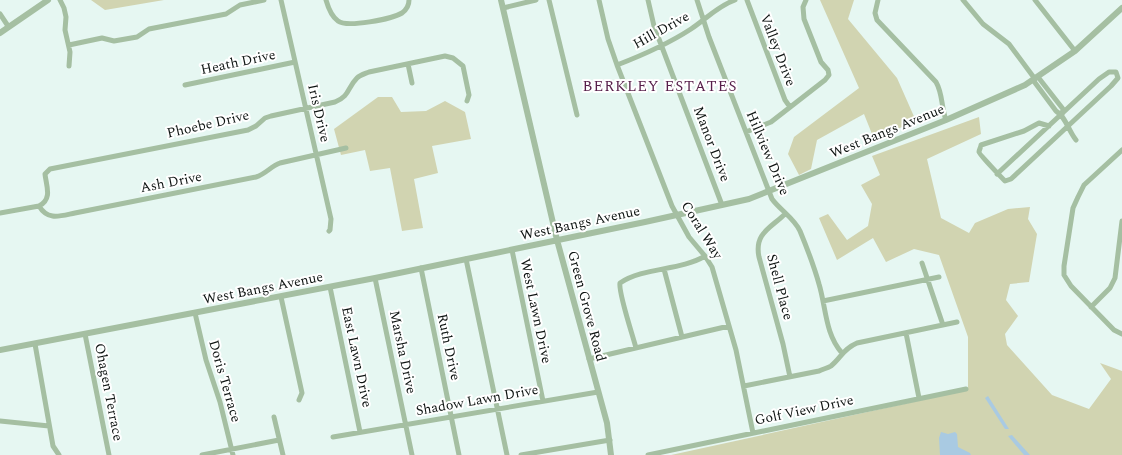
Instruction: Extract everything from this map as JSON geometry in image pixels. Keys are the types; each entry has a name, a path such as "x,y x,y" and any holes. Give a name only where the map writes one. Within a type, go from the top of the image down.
{"street":[{"path":"0,33 8,26 48,0"},
{"path":"60,0 65,12 65,30 70,45 69,66"},
{"path":"70,45 102,38 114,41 136,37 148,29 226,14 240,5 264,0"},
{"name":"Iris Drive","path":"281,0 331,220 329,231"},
{"path":"326,0 329,9 338,22 354,25 388,18 401,13 407,8 409,0"},
{"name":"Green Grove Road","path":"501,0 556,240 598,392 610,440 612,455"},
{"path":"503,8 536,0"},
{"path":"550,0 577,115"},
{"name":"Coral Way","path":"599,0 608,39 617,65 672,206 689,237 712,267 744,386 753,433"},
{"name":"Manor Drive","path":"648,0 654,26 661,46 722,205"},
{"name":"Hillview Drive","path":"697,0 703,20 772,199 785,214 794,221 799,230 819,284 830,332 837,348 842,353"},
{"name":"Hill Drive","path":"617,65 642,56 661,46 703,20 722,5 735,0"},
{"name":"Valley Drive","path":"747,0 785,100 790,107"},
{"path":"746,132 768,124 827,78 828,73 821,62 804,19 803,8 806,0"},
{"path":"878,0 875,13 877,20 936,82 940,91 946,120"},
{"path":"963,0 983,24 1009,44 1056,111 1062,114 1067,126 1076,140"},
{"path":"1035,0 1075,51"},
{"name":"West Bangs Avenue","path":"0,350 375,278 650,222 749,199 946,120 1011,92 1035,79 1075,51 1122,8"},
{"path":"0,14 8,26"},
{"name":"Phoebe Drive","path":"39,206 43,204 48,195 46,173 50,169 248,130 269,116 341,100 346,96 354,81 360,75 369,72 445,56 457,60 463,66 469,95 466,101"},
{"name":"Heath Drive","path":"185,85 295,62"},
{"path":"408,64 412,83"},
{"path":"998,174 1099,79 1108,72 1116,72 1118,78 1111,86 1011,179 1005,181 998,174 989,162 979,154 981,145 1024,131 1039,123 1049,126"},
{"name":"Ash Drive","path":"39,206 48,215 59,216 256,177 280,163 346,148"},
{"path":"1122,150 1084,186 1073,208 1064,266 1064,275 1071,286 1114,330 1122,334"},
{"path":"0,213 39,206"},
{"name":"Shell Place","path":"785,214 764,232 760,238 758,247 759,257 783,344 790,377"},
{"path":"1091,307 1110,288 1115,278 1122,221"},
{"name":"West Lawn Drive","path":"512,250 543,401"},
{"path":"636,348 619,286 620,283 640,275 697,261 705,256"},
{"path":"466,259 506,455"},
{"path":"922,263 943,325"},
{"name":"Ruth Drive","path":"421,268 459,455"},
{"path":"664,269 682,337"},
{"path":"822,301 939,277"},
{"name":"Marsha Drive","path":"375,278 412,455"},
{"name":"East Lawn Drive","path":"330,287 360,432"},
{"path":"281,296 302,393 299,400"},
{"name":"Doris Terrace","path":"195,313 206,360 220,402 233,455"},
{"path":"744,386 827,368 831,366 842,353 857,343 957,322"},
{"path":"589,359 729,326"},
{"path":"906,333 919,398"},
{"name":"Ohagen Terrace","path":"85,334 109,455"},
{"path":"35,344 53,446 59,455"},
{"name":"Golf View Drive","path":"648,455 966,389"},
{"name":"Shadow Lawn Drive","path":"333,437 598,392"},
{"path":"274,417 282,455"},
{"path":"0,421 49,426"},
{"path":"202,455 279,440"},
{"path":"522,455 610,440"}],"green space":[{"path":"91,0 164,0 105,10"},
{"path":"820,0 854,0 848,19 897,78 916,121 874,139 864,114 817,140 811,169 799,175 788,154 794,137 859,88"},
{"path":"378,97 392,97 401,112 426,111 445,101 465,112 471,139 432,146 438,173 414,179 423,228 402,231 390,168 370,171 365,150 341,155 334,129"},
{"path":"979,117 981,134 927,159 941,218 969,233 975,223 1008,209 1030,207 1028,219 1037,234 1029,282 1010,284 1006,300 1018,316 1005,334 1007,345 1052,395 1089,409 1111,379 1100,363 1122,371 1122,455 671,455 968,390 968,337 939,255 914,249 886,262 873,238 837,260 819,218 828,214 847,240 868,226 872,204 861,185 880,175 872,156"}],"water":[{"path":"988,396 1009,429 1005,429 985,398"},
{"path":"941,432 948,434 955,432 957,434 958,447 971,455 940,455 939,438"},
{"path":"1012,435 1030,455 1024,455 1008,436"}],"district":[{"name":"BERKLEY ESTATES","path":"660,86"}]}
